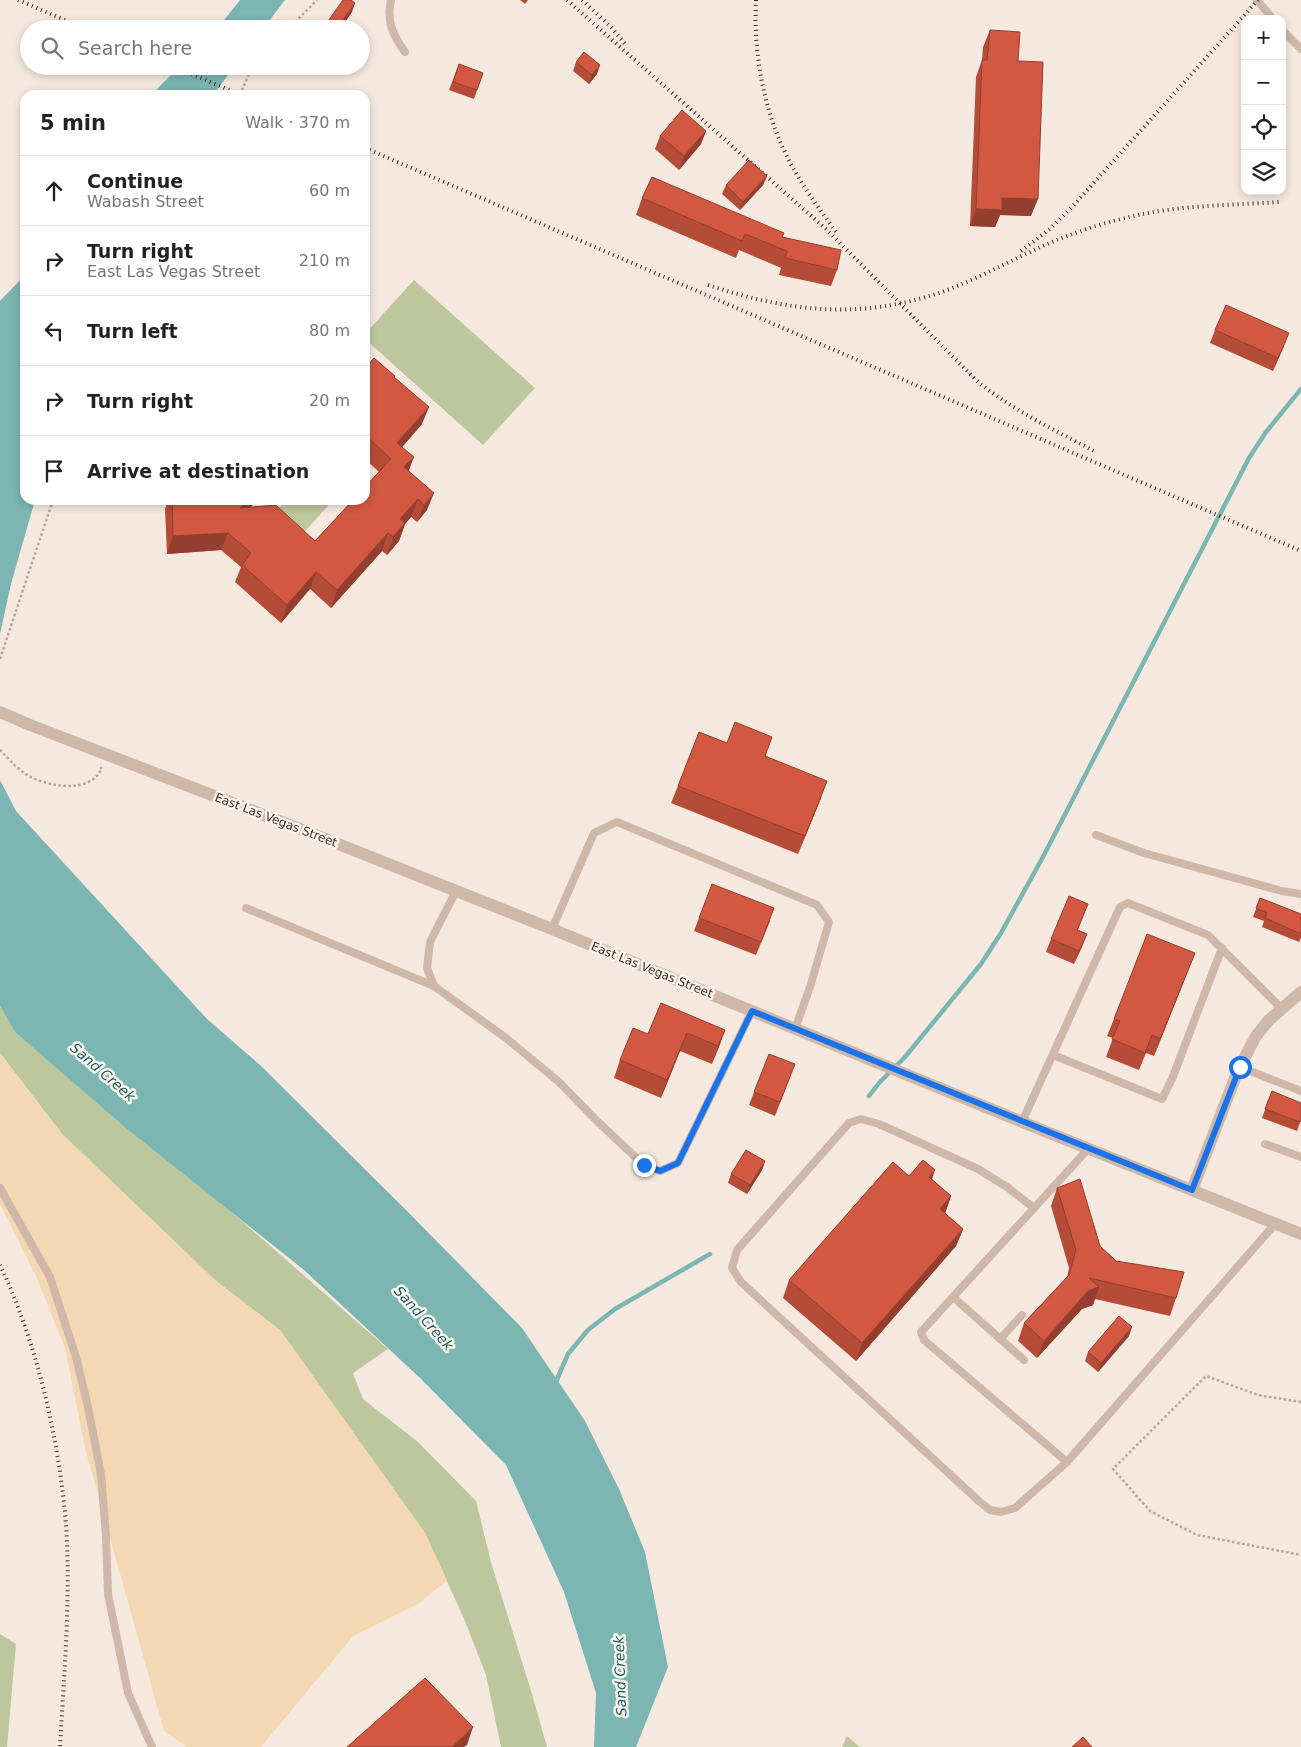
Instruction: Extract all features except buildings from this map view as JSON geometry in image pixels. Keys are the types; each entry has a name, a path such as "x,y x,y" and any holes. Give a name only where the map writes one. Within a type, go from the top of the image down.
{"street":[{"name":"East Las Vegas Street","path":"0,712 552,929 1088,1149 1301,1234"},
{"path":"1192,1190 1240,1067 1256,1036 1281,1008 1301,992"}],"lane":[{"path":"391,0 388,10 393,36 404,52"},
{"path":"1257,0 1270,15"},
{"path":"1286,34 1301,49"},
{"path":"552,929 594,833 616,822 626,826 817,905 829,922 810,987 795,1029"},
{"path":"1096,834 1144,853 1282,891 1301,894"},
{"path":"434,986 427,968 430,942 456,891"},
{"path":"1022,1122 1120,907 1128,903 1208,935 1281,1008"},
{"path":"246,908 434,986 506,1038 559,1082 644,1165 660,1171 678,1163 752,1011"},
{"path":"1053,1055 1162,1099 1172,1079 1222,948"},
{"path":"1240,1067 1301,1090"},
{"path":"1034,1208 1007,1187 978,1169 879,1124 861,1119 849,1124 737,1250 732,1268 742,1282 907,1436 990,1510 1001,1512 1016,1508 1067,1462 1275,1224"},
{"path":"1265,1144 1301,1157"},
{"path":"1067,1462 924,1340 921,1332 1088,1149"},
{"path":"0,1188 50,1277 76,1357 88,1407 100,1474 106,1536 108,1594 128,1693 152,1747"},
{"path":"953,1297 1024,1360"},
{"path":"1000,1339 1022,1315"}],"path":[{"path":"297,20 317,0"},
{"path":"242,90 249,75"},
{"path":"0,659 51,505"},
{"path":"0,750 29,776 48,783 75,786 91,782 102,768 94,765"},
{"path":"1301,1402 1258,1395 1206,1376 1113,1469 1150,1511 1197,1535 1301,1555"}],"green space":[{"path":"414,280 535,388 483,445 370,343 370,328"},
{"path":"282,505 329,505 301,536 275,512"},
{"path":"0,1006 15,1032 236,1216 388,1349 353,1373 363,1399 418,1442 476,1501 491,1562 547,1747 501,1747 486,1675 465,1621 425,1533 280,1330 216,1281 62,1134 0,1053"},
{"path":"0,1634 16,1644 7,1747 0,1747"},
{"path":"847,1736 860,1747 842,1747"}],"sand":[{"path":"0,1053 62,1134 216,1281 280,1330 425,1533 447,1580 418,1604 353,1636 261,1747 187,1747 164,1731 85,1448 65,1348 36,1276 0,1204"}],"water":[{"path":"240,0 285,0 270,20 224,20"},
{"path":"171,75 228,75 217,90 156,90"},
{"path":"20,280 20,505 34,505 11,584 0,634 0,301"},
{"name":"Sand Creek","path":"0,780 16,811 207,1019 260,1065 522,1328 585,1421 619,1489 645,1552 668,1667 636,1747 594,1747 596,1693 564,1592 506,1465 420,1378 304,1270 126,1128 15,1032 0,1006"}],"waterway":[{"path":"869,1096 905,1057 981,964 1001,933 1044,855 1249,458 1266,432 1301,389"},
{"path":"555,1384 568,1354 588,1330 615,1309 710,1254"}],"railway":[{"path":"18,0 65,20"},
{"path":"567,0 826,229 979,383 1021,412 1096,452"},
{"path":"582,0 611,27 625,44"},
{"path":"756,0 759,64 768,107 775,128 797,175 837,233"},
{"path":"1021,251 1051,228 1073,206 1258,0"},
{"path":"194,75 229,90"},
{"path":"370,150 1301,551"},
{"path":"708,285 767,301 796,306 825,309 882,307 942,292 1054,241 1115,220 1176,209 1279,202"},
{"path":"0,1265 25,1326 35,1359 52,1425 63,1492 68,1580 60,1747"}],"route":[{"path":"644,1165 660,1171 678,1163 752,1011 1192,1190 1240,1067"}]}
